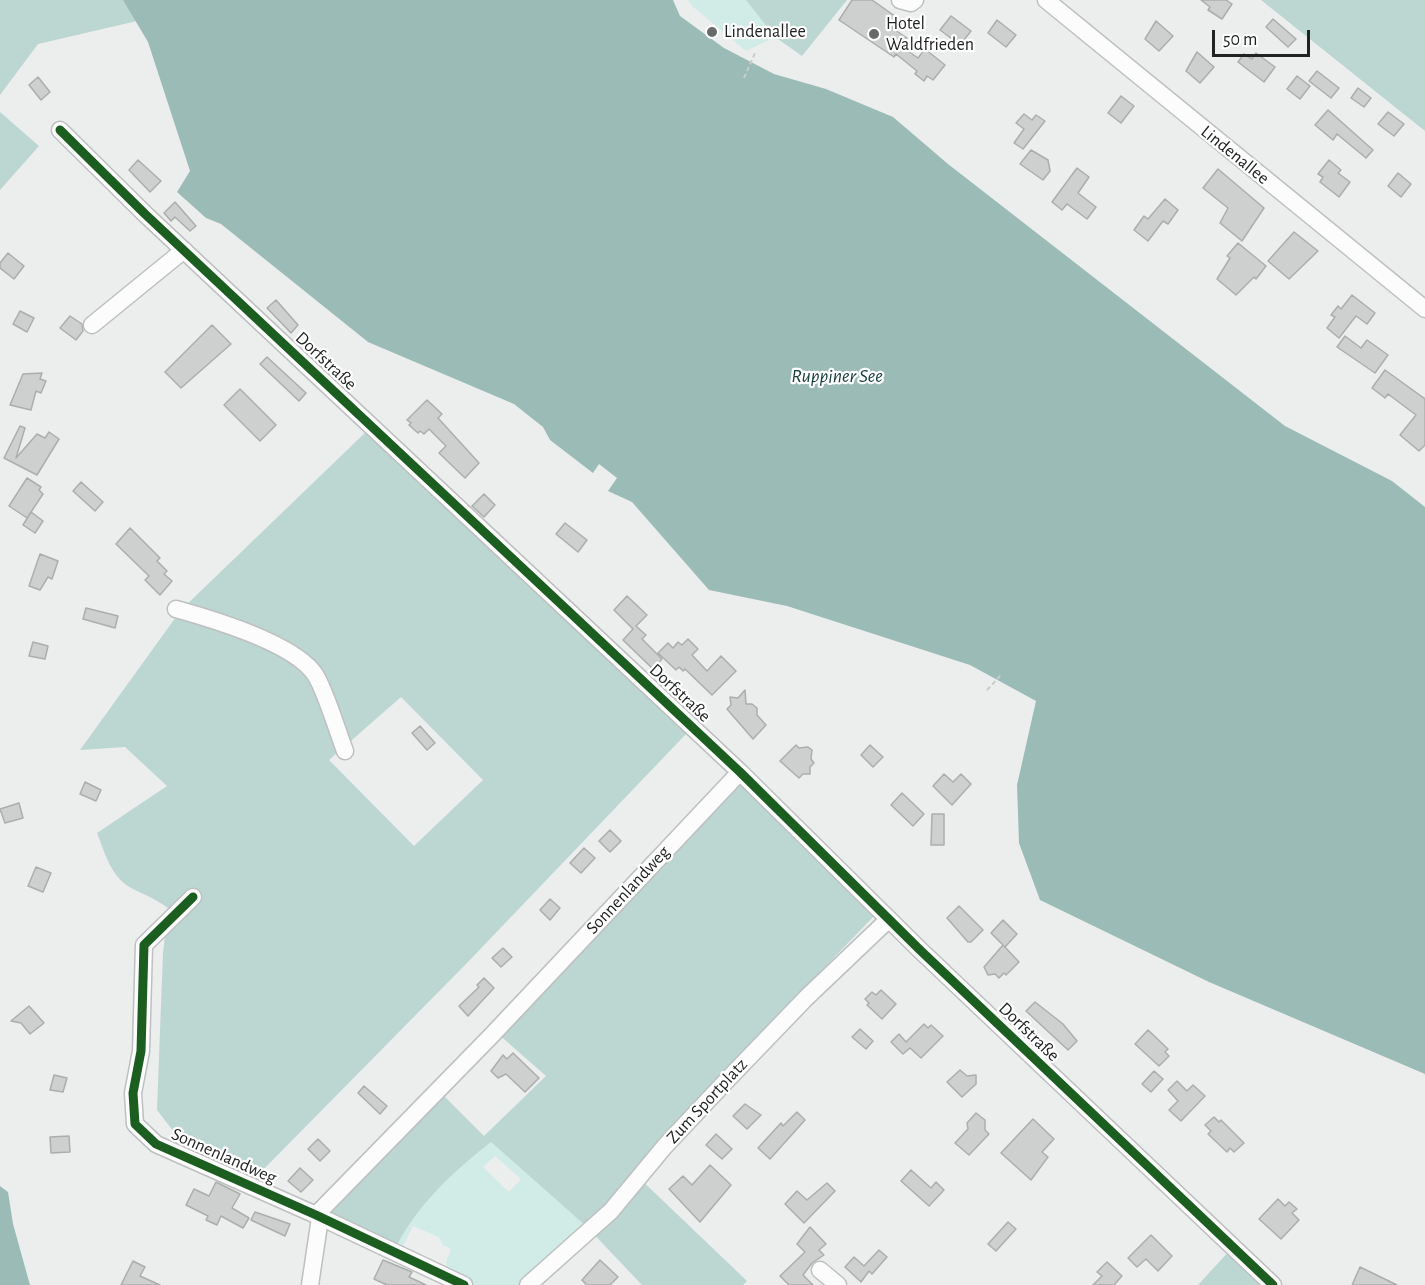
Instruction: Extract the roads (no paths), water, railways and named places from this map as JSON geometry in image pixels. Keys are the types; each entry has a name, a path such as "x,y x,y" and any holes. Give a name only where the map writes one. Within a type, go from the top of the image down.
{"street":[{"path":"900,0 910,3 915,0"},
{"name":"Lindenallee","path":"1046,0 1425,309"},
{"name":"Dorfstraße","path":"60,130 183,250 740,772 889,919 1273,1285"},
{"path":"92,325 183,250"},
{"path":"176,609 219,621 282,647 314,673 345,751"},
{"name":"Sonnenlandweg","path":"318,1216 740,772"},
{"name":"Sonnenlandweg","path":"193,897 144,945 141,1051 134,1093 135,1124 156,1144 318,1216 464,1285"},
{"name":"Zum Sportplatz","path":"528,1285 611,1211 665,1146 729,1078 807,997 889,919"},
{"path":"310,1285 318,1216"},
{"path":"820,1270 838,1285"}],"water":[{"name":"Ruppiner See","path":"123,0 673,0 680,16 724,48 774,74 826,89 893,117 948,164 1285,426 1392,481 1425,507 1425,1074 1209,982 1040,900 1019,843 1017,785 1036,701 970,665 787,606 709,590 632,502 608,491 617,478 599,464 593,473 550,440 543,427 514,404 368,342 221,224 206,218 177,192 190,171 148,42"},
{"path":"0,1186 8,1192 13,1224 30,1285 0,1285"}],"place":[{"name":"Lindenallee","path":"712,32"},
{"name":"Hotel Waldfrieden","path":"874,34"}]}
